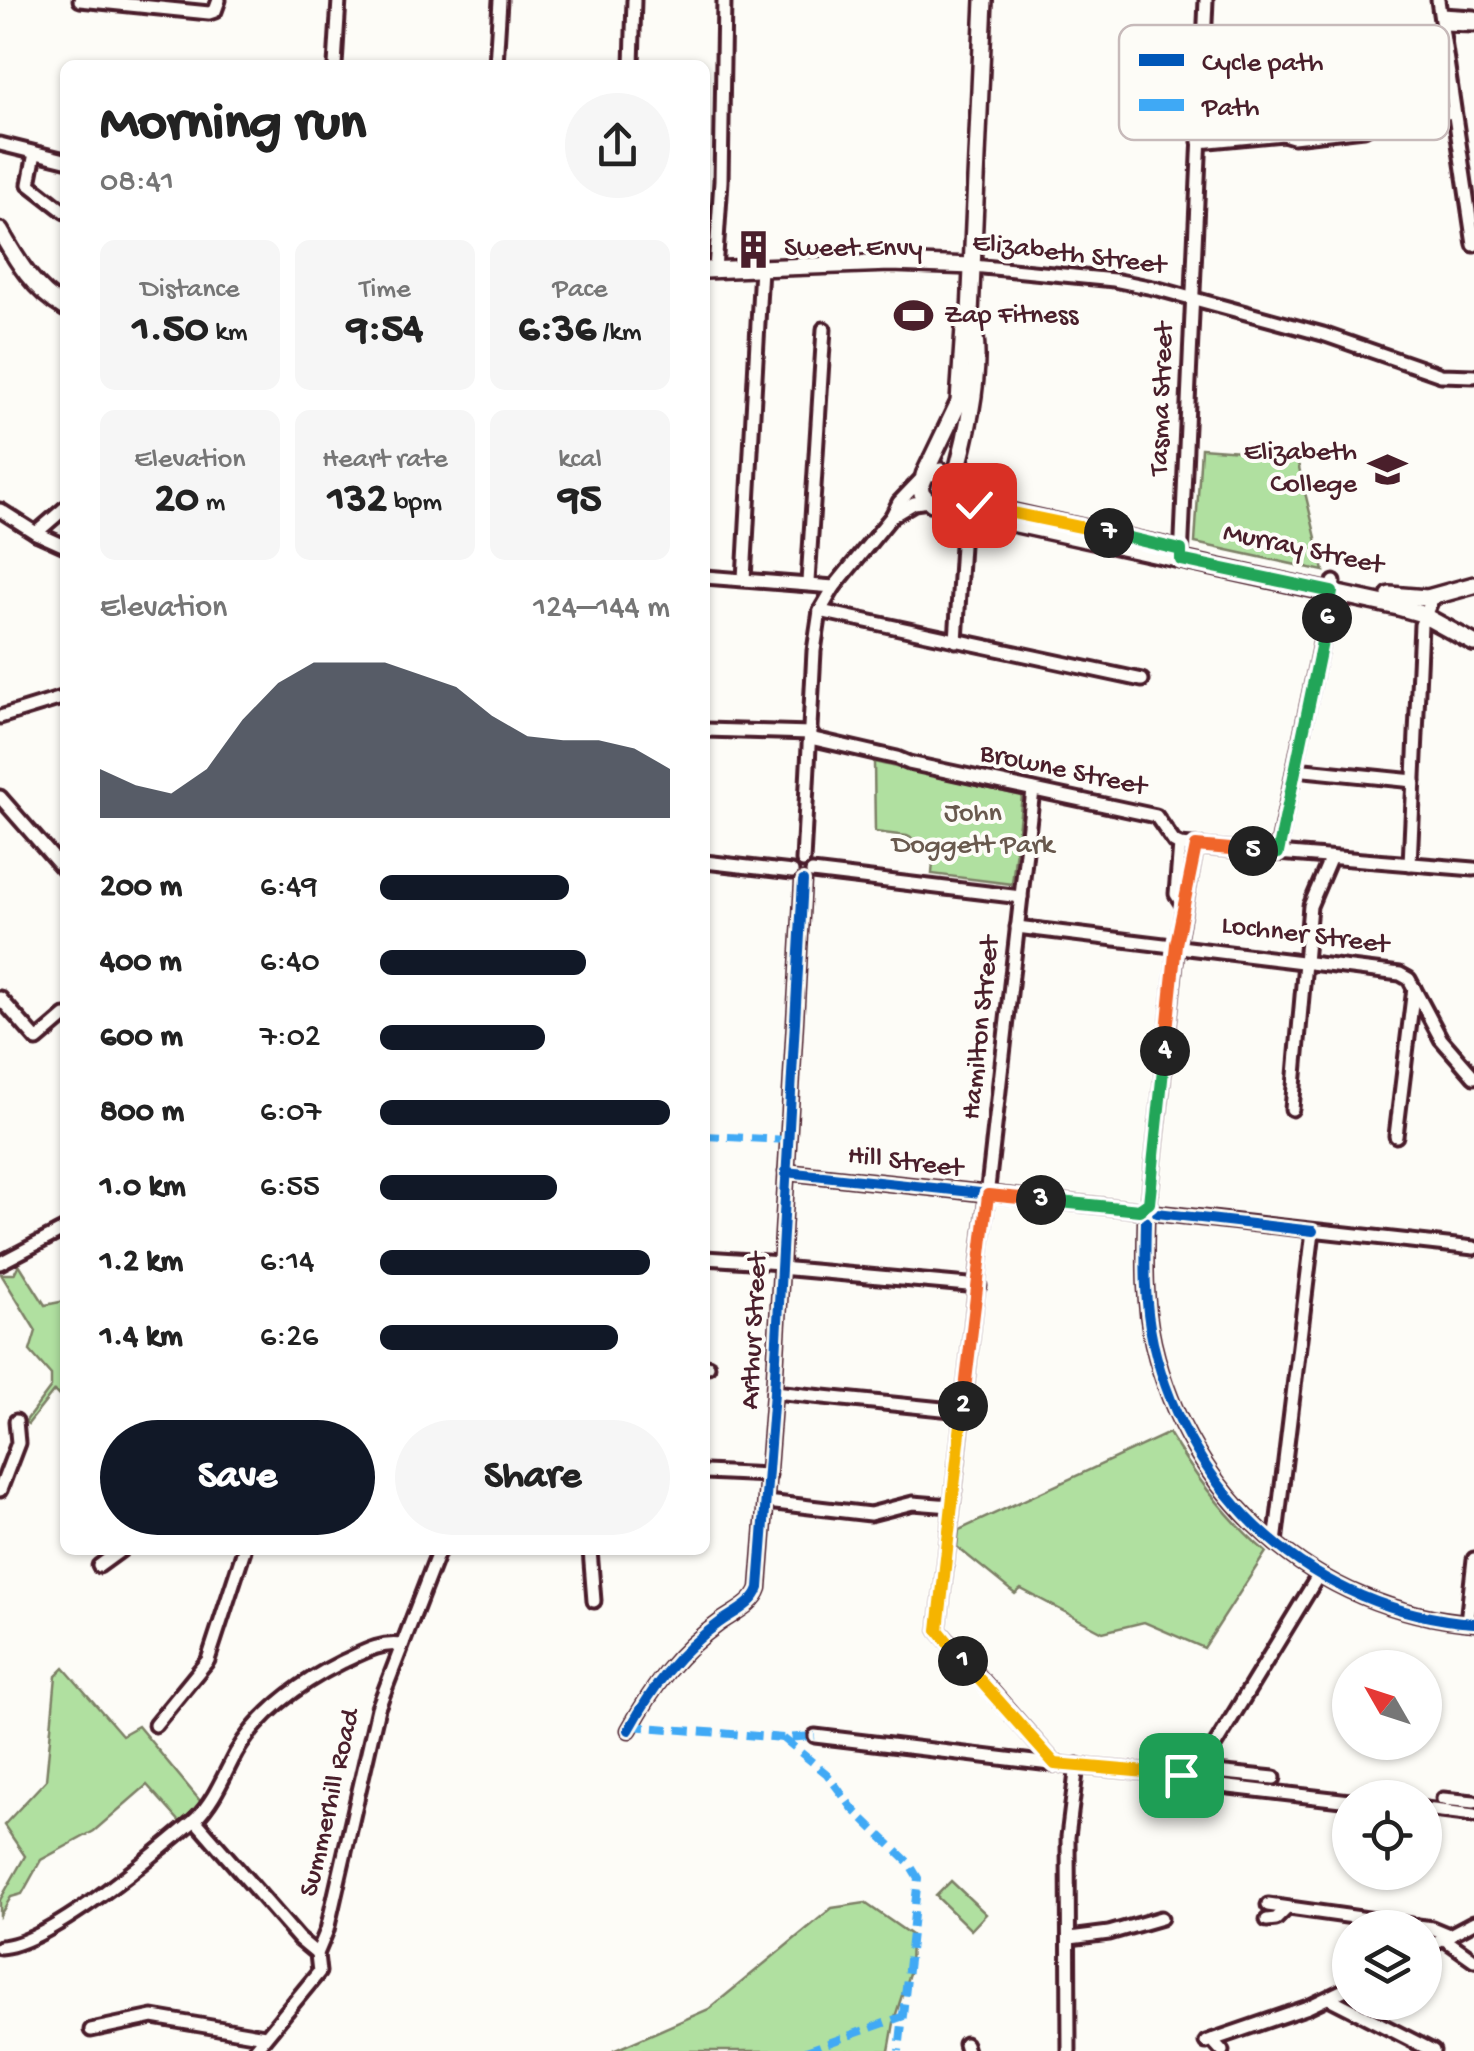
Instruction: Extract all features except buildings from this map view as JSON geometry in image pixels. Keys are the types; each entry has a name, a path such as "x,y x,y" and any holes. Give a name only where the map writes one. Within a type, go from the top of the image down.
{"main road":[{"path":"970,314 975,327 971,408 953,486 946,500 930,502 921,493 923,477 956,411 964,328 970,314 984,0"},
{"path":"0,231 32,281 60,305"},
{"name":"Elizabeth Street","path":"710,270 890,263 972,266"},
{"path":"923,477 930,471 941,471 950,477 953,486"},
{"name":"Murray Street","path":"953,486 955,495 969,504 1181,555"},
{"name":"Murray Street","path":"930,502 964,513 1333,587 1406,598 1433,597 1474,585"},
{"name":"Murray Street","path":"1333,587 1398,606 1474,643"}],"street":[{"path":"80,0 217,6"},
{"path":"335,60 339,0"},
{"path":"496,60 500,0"},
{"path":"632,60 634,0"},
{"path":"710,270 722,136 724,0"},
{"name":"Tasma Street","path":"1205,25 1206,0"},
{"path":"1438,0 1442,25"},
{"path":"1441,20 1474,17"},
{"path":"1441,20 1474,25"},
{"path":"1449,77 1474,245"},
{"path":"1449,113 1454,112"},
{"path":"1199,142 1220,140"},
{"name":"Tasma Street","path":"1181,555 1199,142"},
{"path":"0,144 60,159"},
{"path":"1460,151 1474,148"},
{"path":"36,153 30,184 60,208"},
{"name":"Elizabeth Street","path":"972,266 1114,280 1192,297 1322,334 1441,374 1474,376"},
{"path":"744,579 761,268"},
{"path":"808,582 824,329"},
{"path":"923,477 834,586 820,611 811,736 808,866 810,877 802,882 792,872 795,864 808,866 1021,897"},
{"path":"892,516 911,504 930,502"},
{"path":"0,510 60,544"},
{"path":"36,533 60,512"},
{"path":"956,641 964,513"},
{"path":"710,577 834,586"},
{"path":"1278,853 1333,587"},
{"path":"1410,864 1423,616 1433,597"},
{"path":"820,611 1142,680"},
{"path":"0,717 60,699"},
{"name":"Browne Street","path":"710,730 811,736 1156,816 1180,845"},
{"path":"1295,769 1414,781"},
{"name":"Hamilton Street","path":"1032,790 938,1630 1055,1764"},
{"path":"0,797 60,865"},
{"path":"1183,906 1176,894 1180,845 1474,869"},
{"path":"1196,846 1176,944 1148,1212 1147,1309 1172,1405 1194,1450 1216,1481 1275,1542 1318,1576 1398,1610 1470,1622 1474,1559"},
{"path":"1292,1108 1310,906 1330,860"},
{"path":"710,863 792,872"},
{"name":"Arthur Street","path":"630,1730 654,1689 686,1647 758,1594 769,1475 802,882"},
{"name":"Lochner Street","path":"1017,927 1400,974 1414,988 1441,1038 1474,1077"},
{"path":"1396,1136 1414,988"},
{"path":"0,998 37,1040 60,1021"},
{"path":"0,1024 13,1013"},
{"name":"Hill Street","path":"786,1172 1474,1248"},
{"path":"0,1263 60,1231"},
{"path":"1275,1542 1313,1231"},
{"path":"710,1258 979,1286"},
{"path":"774,1392 962,1411"},
{"path":"0,1490 22,1428"},
{"path":"710,1472 769,1475"},
{"path":"767,1502 870,1514 902,1504 951,1506"},
{"path":"100,1566 114,1555"},
{"path":"155,1725 208,1660 242,1555"},
{"name":"Summerhill Road","path":"254,2051 313,1982 320,1964 317,1954 327,1930 378,1708 437,1555"},
{"path":"594,1555 594,1602"},
{"path":"1200,1774 1318,1576"},
{"path":"0,1947 23,1943 120,1882 195,1820 214,1798 253,1730 293,1690 371,1648 402,1645"},
{"path":"815,1736 1055,1764 1274,1778"},
{"path":"1070,2051 1068,1837 1077,1765"},
{"path":"1200,1774 1212,1785 1332,1799"},
{"path":"1443,1798 1474,1802"},
{"path":"1442,1812 1474,1815"},
{"path":"195,1820 299,1939 317,1954"},
{"path":"1268,1905 1432,1928 1474,1960"},
{"path":"1267,1920 1276,1919 1286,1910"},
{"path":"1070,1938 1110,1933 1160,1918"},
{"path":"1442,1939 1474,1922"},
{"path":"1222,2051 1209,2041 1330,1998 1433,2051"},
{"path":"91,2030 153,2017 265,2036"}],"green space":[{"path":"1201,448 1296,455 1324,571 1195,543"},
{"name":"John Doggett Park","path":"874,762 1022,796 1012,884 932,874 934,849 907,836 875,832"},
{"path":"19,1264 45,1305 60,1302 60,1397 54,1391 28,1424 25,1422 51,1387 51,1375 30,1351 36,1331 1,1274 14,1274"},
{"path":"1169,1433 1213,1497 1266,1552 1204,1648 1144,1622 1103,1632 1021,1589 1015,1594 957,1547 959,1530"},
{"path":"64,1668 122,1735 138,1726 201,1802 181,1823 147,1785 94,1831 41,1860 22,1894 11,1897 0,1915 0,1900 25,1856 4,1825 46,1780 56,1676"},
{"path":"951,1881 986,1914 971,1930 936,1896"},
{"path":"865,1903 911,1935 910,1970 889,2051 613,2051 709,2009 832,1908"}],"marked path":[{"path":"710,1136 788,1140"},
{"path":"631,1726 783,1738 815,1736"},
{"path":"783,1738 827,1774 853,1809 909,1863 918,1878 899,2051"},
{"path":"806,2051 904,2016"}],"cycle path":[{"path":"629,1730 657,1684 679,1658 704,1634 748,1603 759,1588 803,881"},
{"path":"786,1172 1139,1210"},
{"path":"1157,1213 1313,1231"},
{"path":"1146,1221 1145,1267 1153,1343 1171,1399 1196,1450 1228,1496 1267,1536 1312,1570 1361,1596 1416,1614 1474,1623"}],"place":[{"name":"Sweet Envy","path":"754,249"},
{"name":"Zap Fitness","path":"914,316"},
{"name":"Elizabeth College","path":"1387,469"}],"route":[{"path":"974,505 1181,550 1181,560 1332,592 1278,853 1196,846 1189,869 1176,944 1149,1203 1139,1210 988,1195 938,1630 1055,1764 1181,1775"}]}
